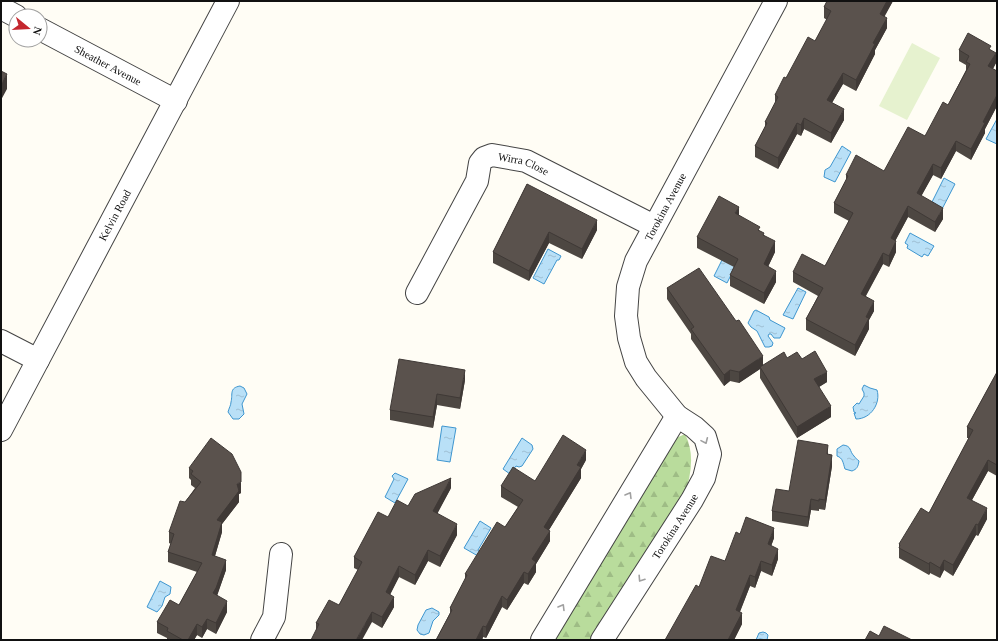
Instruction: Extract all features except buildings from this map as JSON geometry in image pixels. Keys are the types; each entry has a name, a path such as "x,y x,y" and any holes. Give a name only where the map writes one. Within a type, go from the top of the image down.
{"street":[{"name":"Kelvin Road","path":"1,430 228,1"},
{"name":"Torokina Avenue","path":"602,640 692,500 704,478 710,454 705,437 694,427 677,416 646,378 636,362 629,338 626,316 628,287 636,261 654,226 776,1"},
{"name":"Sheather Avenue","path":"48,33 176,101"},
{"name":"Wirra Close","path":"417,293 477,181 480,163 484,158 492,155 526,161 654,226"},
{"path":"1,341 38,360"},
{"path":"542,640 677,416"},
{"path":"262,640 274,617 281,554"}],"green space":[{"path":"912,43 940,58 907,120 879,106"},
{"path":"685,434 690,449 691,464 685,495 591,640 551,640 674,439"}],"water":[{"path":"997,119 997,144 986,139"},
{"path":"842,146 851,152 835,182 824,177 825,170 830,167"},
{"path":"944,178 955,184 941,211 930,206"},
{"path":"910,233 934,246 928,256 924,254 922,257 907,248 908,245 905,243"},
{"path":"548,249 561,256 559,260 557,260 544,284 533,278"},
{"path":"725,254 738,261 727,283 714,276"},
{"path":"798,288 806,292 793,319 783,315"},
{"path":"756,310 785,328 780,338 774,338 771,334 769,334 768,336 773,343 772,346 765,347 757,331 748,323"},
{"path":"864,385 877,390 878,400 874,409 870,413 856,419 854,413 856,413 854,412 853,407 857,403 859,404 864,396 862,389"},
{"path":"240,386 244,388 247,394 242,404 244,414 239,419 233,419 228,412 232,392 234,388"},
{"path":"442,426 456,428 450,462 437,460"},
{"path":"522,438 532,445 533,449 522,466 516,466 510,474 503,469"},
{"path":"843,445 849,448 852,454 859,461 857,468 852,471 845,469 842,459 837,456 837,449"},
{"path":"395,473 408,479 395,503 385,497 394,479 392,476"},
{"path":"480,521 491,528 478,550 480,553 478,556 464,548"},
{"path":"160,581 171,587 170,594 165,597 162,606 157,612 147,607"},
{"path":"432,608 439,612 439,615 433,621 429,633 424,635 420,634 417,630 418,625 426,610"},
{"path":"763,632 768,635 767,640 756,640 759,633"}]}
